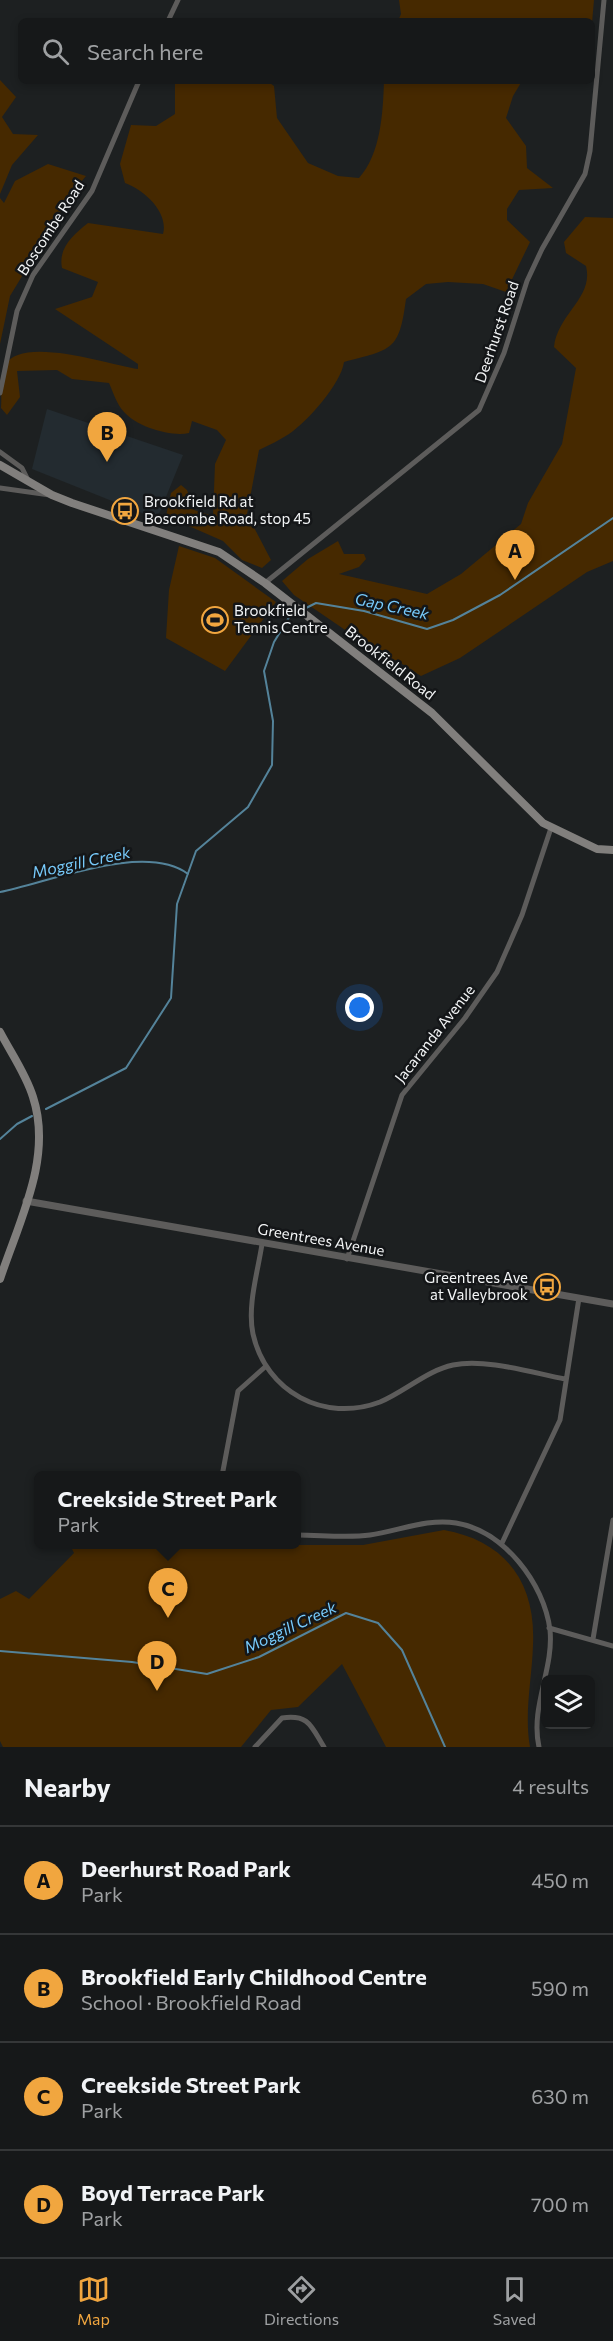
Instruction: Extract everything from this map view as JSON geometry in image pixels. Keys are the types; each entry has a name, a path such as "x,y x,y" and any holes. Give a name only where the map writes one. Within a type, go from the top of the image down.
{"main road":[{"name":"Brookfield Road","path":"0,465 52,495 219,552 265,583 432,713 523,805 551,828 597,849 613,850"},
{"path":"0,1032 33,1095 40,1135 38,1162 0,1279"}],"street":[{"path":"169,18 177,0"},
{"name":"Deerhurst Road","path":"265,583 479,410 504,353 532,270 585,174 590,152 604,0"},
{"name":"Boscombe Road","path":"0,393 16,311 33,275 92,191 138,84"},
{"path":"0,452 22,468 29,483"},
{"path":"0,488 11,488 43,496 52,495"},
{"name":"Jacaranda Avenue","path":"347,1258 402,1095 465,1018 497,972 522,915 551,828"},
{"name":"Greentrees Avenue","path":"26,1201 613,1304"},
{"path":"262,1244 252,1309 253,1333 264,1367 280,1383 302,1399 324,1407 353,1408 379,1402 451,1365 470,1362 565,1378"},
{"path":"502,1543 560,1420 579,1298"},
{"path":"223,1471 238,1391 264,1367"},
{"path":"593,1639 613,1520"},
{"path":"301,1535 367,1536 427,1524 455,1523 502,1543 527,1572 549,1628 550,1645 538,1701 536,1732 539,1747"},
{"path":"606,1562 613,1563"},
{"path":"549,1628 613,1646"},
{"path":"255,1747 282,1718 296,1716 308,1720 324,1747"}],"shaded area":[{"path":"399,0 594,0 592,18 399,18"},
{"path":"0,80 16,97 2,117 13,134 38,135 12,165 0,194"},
{"path":"175,84 271,84 274,86 277,118 308,163 338,176 359,178 372,157 376,145 384,84 520,84 513,96 506,118 526,146 527,168 553,188 519,190 507,209 507,220 530,242 506,292 483,284 448,282 426,284 406,299 400,329 390,346 373,354 344,362 337,381 314,412 289,434 259,450 247,514 271,560 262,568 242,560 223,541 166,516 171,493 181,485 187,490 194,510 213,516 215,464 226,440 217,430 192,421 189,433 173,434 155,430 137,422 122,409 109,383 72,379 57,370 17,371 20,397 7,415 1,408 3,370 14,357 28,352 67,354 138,369 138,364 55,309 92,297 98,282 62,268 62,254 72,237 88,223 163,234 164,226 158,210 147,196 125,183 120,164 131,125 156,126 175,114"},
{"path":"48,164 86,176 75,189 10,296 0,344 0,198 4,203 15,181"},
{"path":"585,217 613,218 613,561 587,572 460,658 421,676 396,660 392,662 294,595 282,581 308,559 338,541 344,554 364,554 366,559 359,567 339,574 427,594 461,574 521,524 528,503 562,444 576,368 554,347 562,324 580,297 587,277 586,266 566,253 564,242"},
{"path":"47,409 183,455 157,519 32,469"},
{"name":"Brookfield Tennis Centre","path":"179,546 215,558 276,602 225,671 166,638 169,590"},
{"path":"444,1530 484,1544 513,1568 523,1584 533,1623 528,1709 530,1747 386,1747 342,1664 298,1707 271,1710 241,1747 3,1747 0,1741 0,1599 16,1591 29,1599 74,1553 72,1549 301,1549 301,1545 363,1545"}],"waterway":[{"name":"Gap Creek","path":"304,609 316,603 364,611 427,629 453,620 500,595 613,518"},
{"name":"Gap Creek","path":"46,1109 126,1068 171,998 177,904 196,851 248,807 272,765 273,721 264,671 274,642 290,616 299,612"},
{"name":"Moggill Creek","path":"0,892 70,873 123,863 148,862 170,865 188,874"},
{"name":"Moggill Creek","path":"0,1139 17,1124 32,1116"},
{"name":"Moggill Creek","path":"0,1651 132,1662 207,1674 259,1657 346,1613 378,1623 402,1650 445,1747"}],"place":[{"name":"Brookfield Early Childhood Centre","path":"107,462"},
{"name":"Brookfield Rd at Boscombe Road, stop 45","path":"125,511"},
{"name":"Deerhurst Road Park","path":"515,580"},
{"name":"Brookfield Tennis Centre","path":"215,620"},
{"name":"Greentrees Ave at Valleybrook","path":"547,1287"},
{"name":"Creekside Street Park","path":"168,1618"},
{"name":"Boyd Terrace Park","path":"157,1691"}]}
